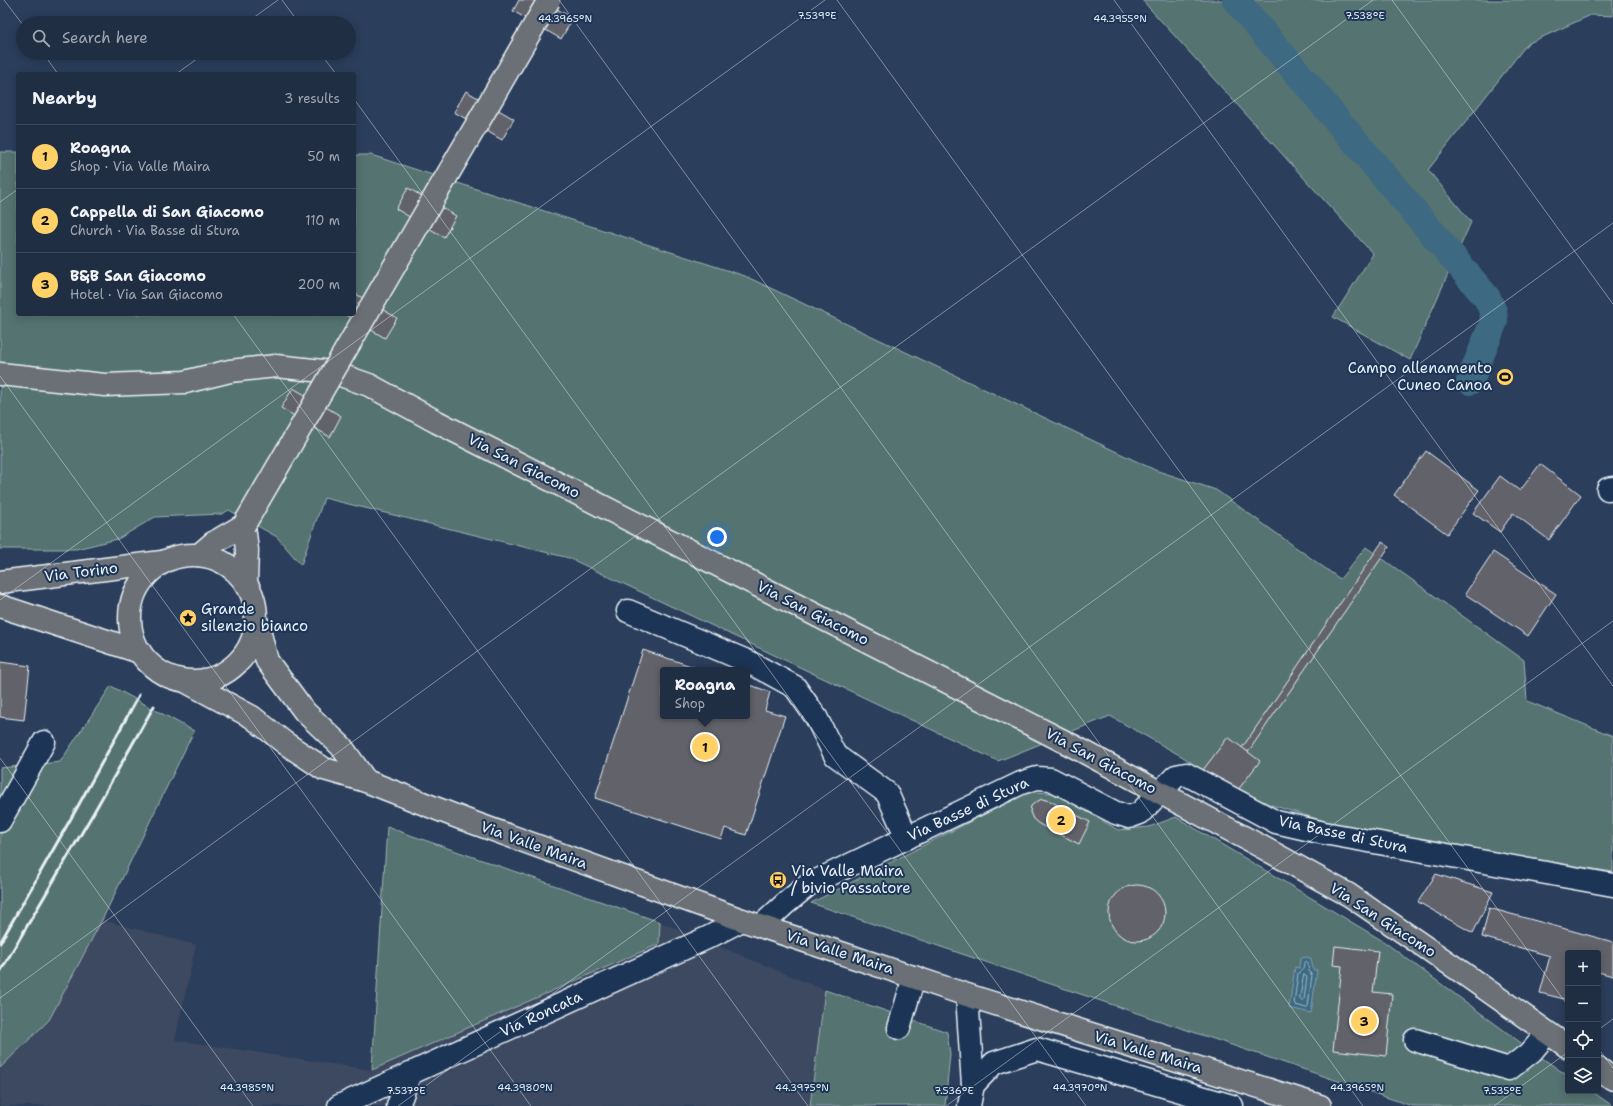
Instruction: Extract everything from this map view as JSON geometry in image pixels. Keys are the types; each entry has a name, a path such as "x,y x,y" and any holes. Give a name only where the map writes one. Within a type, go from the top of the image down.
{"main road":[{"path":"199,555 213,543 244,525 549,0"},
{"name":"Via San Giacomo","path":"0,374 105,385 185,382 230,371 276,366 332,372 369,385 437,422 1073,746 1349,895 1565,1045"},
{"path":"244,525 247,550 246,583"},
{"path":"256,619 253,640 242,658 226,672 207,680 185,681 168,676 152,666 140,652 132,633 130,613 135,592 146,575 162,562 180,556 199,555 217,559 234,569 246,583 254,600 256,619 267,662 305,712 341,746 366,781"},
{"name":"Via Torino","path":"0,582 162,562"},
{"path":"0,606 140,652"},
{"name":"Via Valle Maira","path":"185,681 252,716 285,743 324,769 366,781 470,821 751,923 967,995 1307,1104"},
{"path":"1601,1070 1613,1079"}],"street":[{"path":"628,611 749,662 795,687 816,717 835,755 887,793 907,838"},
{"path":"0,821 44,742"},
{"name":"Via Basse di Stura","path":"751,923 786,903 808,885 1020,783 1037,778 1051,779 1116,813 1129,818 1140,813 1176,776 1186,774 1276,822 1324,833 1613,885"},
{"name":"Via Roncata","path":"339,1106 709,937 751,923"},
{"path":"899,1028 914,977"},
{"path":"967,995 973,1085 969,1106"},
{"path":"1415,1040 1509,1069 1532,1051 1547,1033"},
{"path":"973,1085 994,1063 1037,1049 1232,1106"},
{"path":"398,1106 410,1073"}],"shaded area":[{"path":"102,920 196,945 175,1040 372,1070 659,944 660,922 825,990 810,1106 0,1106 0,1068 49,1020"}],"green space":[{"path":"1142,0 1613,0 1613,16 1591,15 1527,44 1428,170 1471,222 1410,360 1333,317 1373,254"},
{"path":"0,152 16,152 16,316 356,316 356,155 371,155 745,276 1155,470 1216,490 1340,579 1366,547 1524,660 1527,701 1613,736 1613,872 1354,830 1235,794 1183,757 1110,716 998,761 569,558 324,498 301,565 277,537 229,510 222,514 155,517 118,539 76,549 0,549"},
{"path":"111,686 194,731 102,920 49,1020 0,1068 0,768 60,762"},
{"path":"1028,792 1056,793 1118,830 1149,827 1176,817 1383,941 1565,1074 1565,1094 1595,1094 1613,1106 1412,1106 811,903"},
{"path":"387,827 660,922 659,944 372,1070"},
{"path":"825,990 947,1032 950,1054 945,1106 810,1106"}],"water":[{"path":"1305,957 1311,958 1313,970 1317,970 1311,1013 1289,1008 1295,967 1299,968 1300,959"}],"building":[{"path":"519,0 541,0 573,18 561,39 513,11"},
{"path":"466,91 514,119 502,140 454,112"},
{"path":"408,188 456,216 444,237 396,209"},
{"path":"356,294 397,318 385,338 347,316 356,316"},
{"path":"293,388 341,416 330,437 281,408"},
{"path":"1426,451 1479,490 1447,534 1394,495"},
{"path":"1540,464 1581,495 1549,540 1513,513 1500,532 1473,513 1500,476 1520,491"},
{"path":"1382,542 1389,547 1248,752 1242,748"},
{"path":"1493,552 1556,594 1528,636 1465,594"},
{"path":"643,650 694,667 660,667 660,719 750,719 750,685 770,692 765,710 785,716 746,835 725,828 721,839 595,798"},
{"path":"0,662 30,666 24,720 0,717"},
{"path":"1228,737 1260,761 1235,794 1203,770"},
{"path":"1042,799 1050,801 1090,822 1079,844 1039,824 1033,819 1030,812 1031,806"},
{"path":"1436,874 1493,892 1473,933 1418,902"},
{"path":"1137,885 1152,890 1160,898 1165,913 1160,928 1152,936 1137,941 1122,936 1114,928 1109,913 1114,898 1122,890"},
{"path":"1489,908 1613,942 1613,976 1601,973 1601,950 1565,950 1565,999 1540,993 1550,956 1482,937"},
{"path":"1335,946 1378,951 1373,992 1392,994 1386,1056 1333,1050 1342,966 1333,965"}],"waterway":[{"path":"1236,0 1487,298 1493,311 1494,321 1470,381"}],"railway":[{"path":"356,312 537,0"},
{"path":"253,526 559,0"},
{"path":"238,516 354,316"},
{"path":"0,943 139,695"},
{"path":"0,972 154,706"}],"place":[{"name":"Campo allenamento Cuneo Canoa","path":"1505,377"},
{"name":"Grande silenzio bianco","path":"188,618"},
{"name":"Roagna","path":"705,747"},
{"name":"Cappella di San Giacomo","path":"1061,820"},
{"name":"Via Valle Maira / bivio Passatore","path":"778,880"},
{"name":"B&B San Giacomo","path":"1364,1021"}]}
